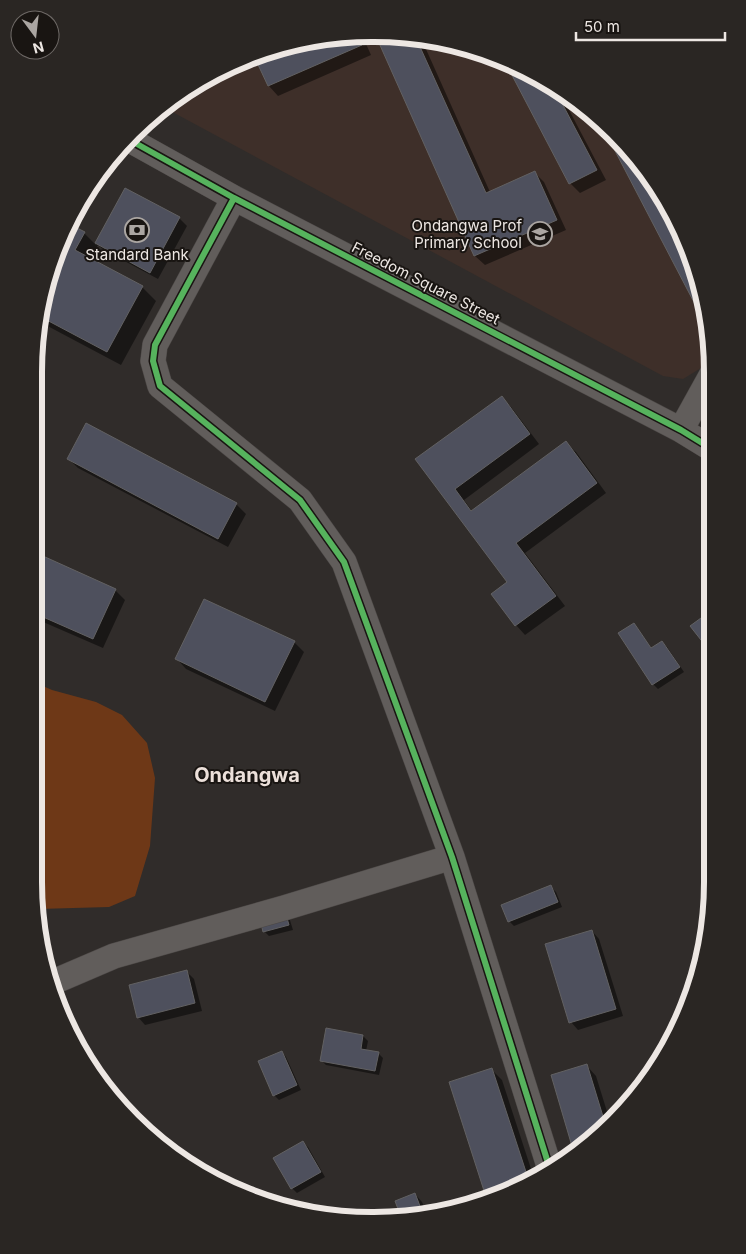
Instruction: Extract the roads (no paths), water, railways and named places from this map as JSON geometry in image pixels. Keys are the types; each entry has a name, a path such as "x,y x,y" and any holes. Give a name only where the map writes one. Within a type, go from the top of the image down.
{"street":[{"name":"Freedom Square Street","path":"135,143 234,198 681,430 704,444"},
{"path":"234,198 155,345 153,361 160,386 300,500 344,562 452,857 548,1161"},
{"path":"681,430 704,388"},
{"path":"58,980 114,956 284,908 452,857"}],"place":[{"name":"Standard Bank","path":"137,230"},
{"name":"Ondangwa Prof Primary School","path":"540,234"}],"district":[{"name":"Ondangwa","path":"247,775"}]}
